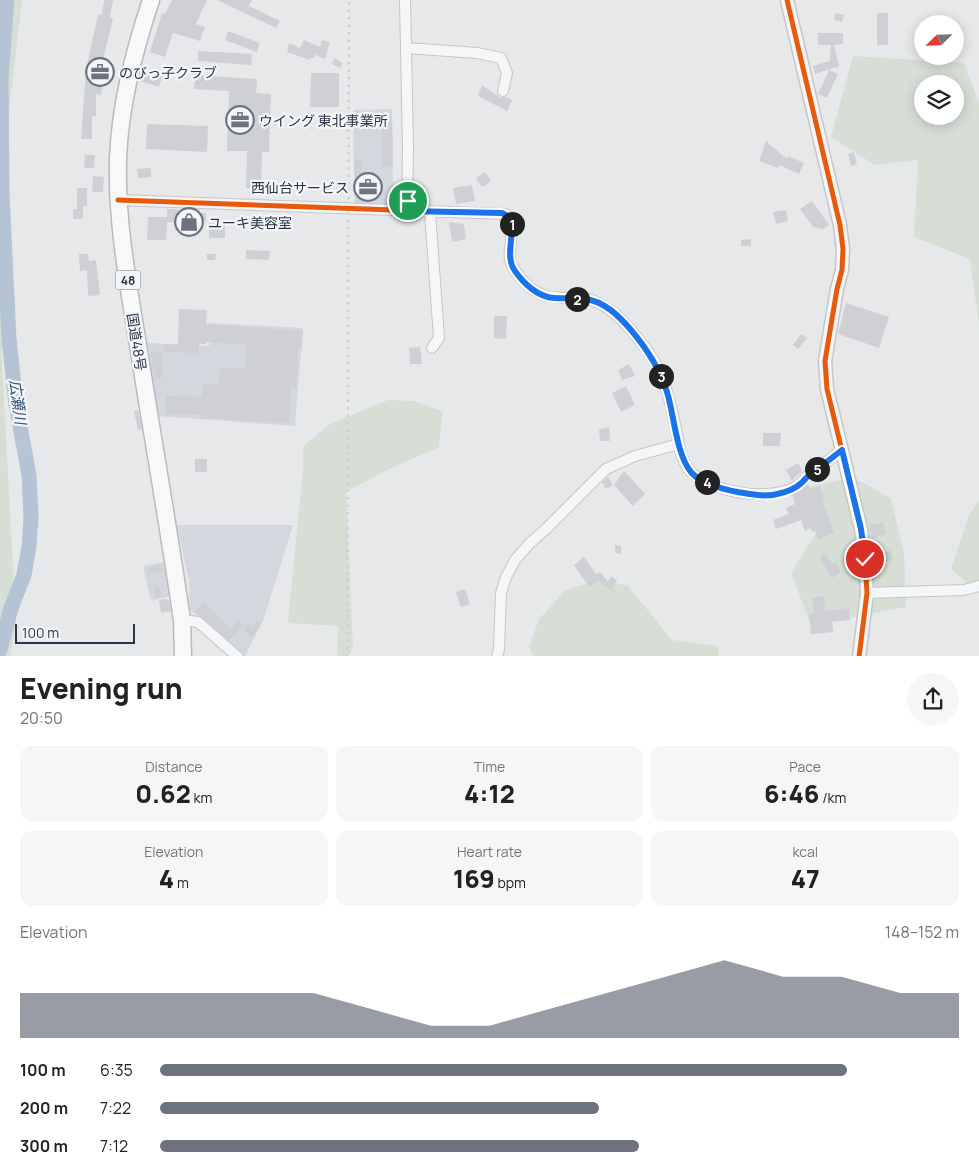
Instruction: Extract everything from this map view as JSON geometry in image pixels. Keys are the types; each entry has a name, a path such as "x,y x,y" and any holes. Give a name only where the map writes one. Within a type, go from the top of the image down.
{"highway":[{"name":"国道48号","path":"150,0 128,75 118,160 118,200 131,303 182,620 182,656"}],"street":[{"path":"405,0 407,211"},
{"path":"787,0 840,225 843,250 842,270 825,361 827,388 861,529 867,593 859,656"},
{"path":"406,48 477,53 501,58 507,73 503,91"},
{"path":"118,200 502,213 508,216 512,227 510,260 516,273 530,287 544,296 585,299 596,302 620,317 641,342 659,370 668,393 685,463 690,471 699,478 730,490 762,495 777,494 802,483 842,450"},
{"path":"430,212 439,338 432,348"},
{"path":"497,656 503,585 516,560 530,543 606,469 635,456 679,444"},
{"path":"867,593 964,590 979,586"},
{"path":"182,620 198,622 238,656"}],"shaded area":[{"path":"0,0 22,0 5,144 2,362 16,623 10,656 0,656"},
{"path":"853,56 914,60 914,65 964,65 964,63 979,103 979,325 970,259 914,237 918,160 875,165 831,137"},
{"path":"392,109 393,204 355,205 353,110"},
{"path":"210,323 303,328 295,426 157,416 148,343 209,346"},
{"path":"388,400 414,401 442,411 439,447 387,470 346,492 353,650 348,656 337,656 338,626 288,623 303,470 303,446 330,424"},
{"path":"847,478 864,483 891,499 904,553 906,607 811,625 791,573 818,530 809,487"},
{"path":"979,500 979,593 951,569 969,515"},
{"path":"177,525 293,525 263,621 245,656 190,610 189,581"},
{"path":"165,562 171,596 151,601 143,566"},
{"path":"599,579 628,586 672,640 718,646 719,656 533,656 529,648 539,619 565,591"}],"building":[{"path":"104,0 113,0 110,17 113,18 103,60 109,61 106,74 104,74 101,95 96,94 96,116 92,116 92,139 81,139 86,70 98,14 102,15"},
{"path":"172,0 207,0 196,24 205,27 200,41 173,33 165,57 150,52 162,13 165,14"},
{"path":"217,0 252,0 249,6 280,21 276,28"},
{"path":"835,13 844,15 842,22 834,20"},
{"path":"877,13 888,13 888,45 877,45"},
{"path":"228,31 260,43 257,52 225,40"},
{"path":"818,33 843,33 843,44 834,45 839,66 815,74 813,66 830,61 831,45 818,45"},
{"path":"304,40 320,47 322,40 330,42 325,59 313,54 314,58 310,60 287,52 289,43 300,48"},
{"path":"198,51 252,54 251,65 198,61"},
{"path":"334,58 343,63 340,68 332,64"},
{"path":"143,68 163,73 159,87 140,81"},
{"path":"829,70 838,74 827,98 818,94"},
{"path":"311,73 339,73 339,107 310,107"},
{"path":"195,75 257,79 256,93 271,94 269,152 262,152 261,188 246,188 247,151 227,151 229,91 194,89"},
{"path":"482,85 501,98 506,97 512,100 507,111 478,96"},
{"path":"382,117 392,117 393,166 383,167"},
{"path":"147,124 208,126 207,152 146,149"},
{"path":"766,141 787,159 788,156 804,163 799,174 779,165 778,168 759,161"},
{"path":"854,152 857,164 851,166 848,154"},
{"path":"85,155 95,155 94,168 84,168"},
{"path":"354,160 361,160 362,177 368,177 369,202 356,202"},
{"path":"151,168 151,177 138,178 137,169"},
{"path":"485,172 491,181 482,187 476,178"},
{"path":"93,176 104,177 103,192 92,192"},
{"path":"472,185 475,201 456,204 453,188"},
{"path":"77,188 87,188 87,206 83,206 83,219 73,219 73,209 77,209"},
{"path":"812,201 829,225 823,229 813,227 800,209"},
{"path":"167,209 178,209 177,223 167,222 166,240 147,240 148,217 167,217"},
{"path":"786,210 788,221 776,224 773,212"},
{"path":"197,213 206,213 206,221 196,221"},
{"path":"449,222 464,224 466,239 452,242"},
{"path":"209,223 225,223 225,238 209,238"},
{"path":"751,239 751,246 741,246 741,240"},
{"path":"246,250 270,251 269,260 246,259"},
{"path":"79,254 88,254 89,261 96,260 100,295 88,296 87,270 80,271"},
{"path":"207,254 216,254 215,260 207,260"},
{"path":"846,303 889,317 879,348 838,334"},
{"path":"179,309 207,310 206,324 303,331 302,348 298,348 296,387 291,387 289,423 201,418 201,415 165,414 166,396 202,397 203,384 219,385 220,367 245,369 247,345 206,342 206,344 199,344 199,353 163,352 164,344 178,345"},
{"path":"494,316 507,316 506,339 494,338"},
{"path":"801,334 807,338 798,349 793,345"},
{"path":"420,347 422,364 410,364 409,348"},
{"path":"160,351 164,377 155,379 150,352"},
{"path":"629,364 635,376 622,380 618,370"},
{"path":"626,386 635,405 621,412 612,393"},
{"path":"138,410 142,429 138,430 134,411"},
{"path":"609,427 610,441 600,441 599,430"},
{"path":"763,433 781,433 780,446 763,446"},
{"path":"195,459 207,459 207,472 195,472"},
{"path":"798,463 802,471 792,481 786,470"},
{"path":"624,471 645,494 633,506 614,485"},
{"path":"608,477 613,485 606,489 602,482"},
{"path":"808,484 810,489 820,486 824,498 822,499 834,533 818,539 815,531 812,532 811,528 805,531 801,520 776,529 773,520 789,514 786,508 795,504 792,495 801,491"},
{"path":"883,522 886,534 872,538 869,525"},
{"path":"615,545 621,546 621,554 615,553"},
{"path":"892,551 893,560 877,562 876,553"},
{"path":"825,554 832,564 835,562 841,572 832,578 820,558"},
{"path":"584,557 596,574 600,572 608,582 611,576 617,580 612,588 616,594 598,581 589,587 574,565"},
{"path":"161,565 163,571 149,574 148,568"},
{"path":"154,587 160,587 161,597 155,598"},
{"path":"465,589 470,604 461,607 456,592"},
{"path":"824,596 825,611 849,608 850,620 832,622 833,632 811,634 809,614 814,613 812,598"},
{"path":"166,599 169,601 171,611 161,613 159,600"},
{"path":"203,602 230,628 232,629 238,620 244,625 229,640 194,611"},
{"path":"256,621 261,625 252,637 243,630 247,623 252,627"}],"waterway":[{"name":"広瀬川","path":"0,650 11,608 24,575 29,547 31,517 29,475 16,404 9,339 2,193 1,78 7,0"}],"railway":[{"path":"347,656 349,0"}],"cycle path":[{"path":"787,0 840,225 843,249 842,270 825,361 827,389 861,529 865,559 867,593 859,656"},
{"path":"118,200 505,214 509,218 512,229 510,260 515,271 525,283 536,292 547,296 588,299 600,304 620,318 645,348 656,364 667,390 681,454 693,474 718,487 734,491 751,494 784,492 797,486 842,450"}],"place":[{"name":"のびっ子クラブ","path":"100,72"},
{"name":"ウイング 東北事業所","path":"240,120"},
{"name":"西仙台サービス","path":"368,187"},
{"name":"ユーキ美容室","path":"189,222"}],"route":[{"path":"408,201 407,211 505,214 511,221 512,227 510,260 516,273 530,287 544,296 585,299 596,302 620,317 641,342 659,370 668,393 685,463 690,471 699,478 714,485 747,494 777,494 802,483 842,450 861,529 865,559"}]}
